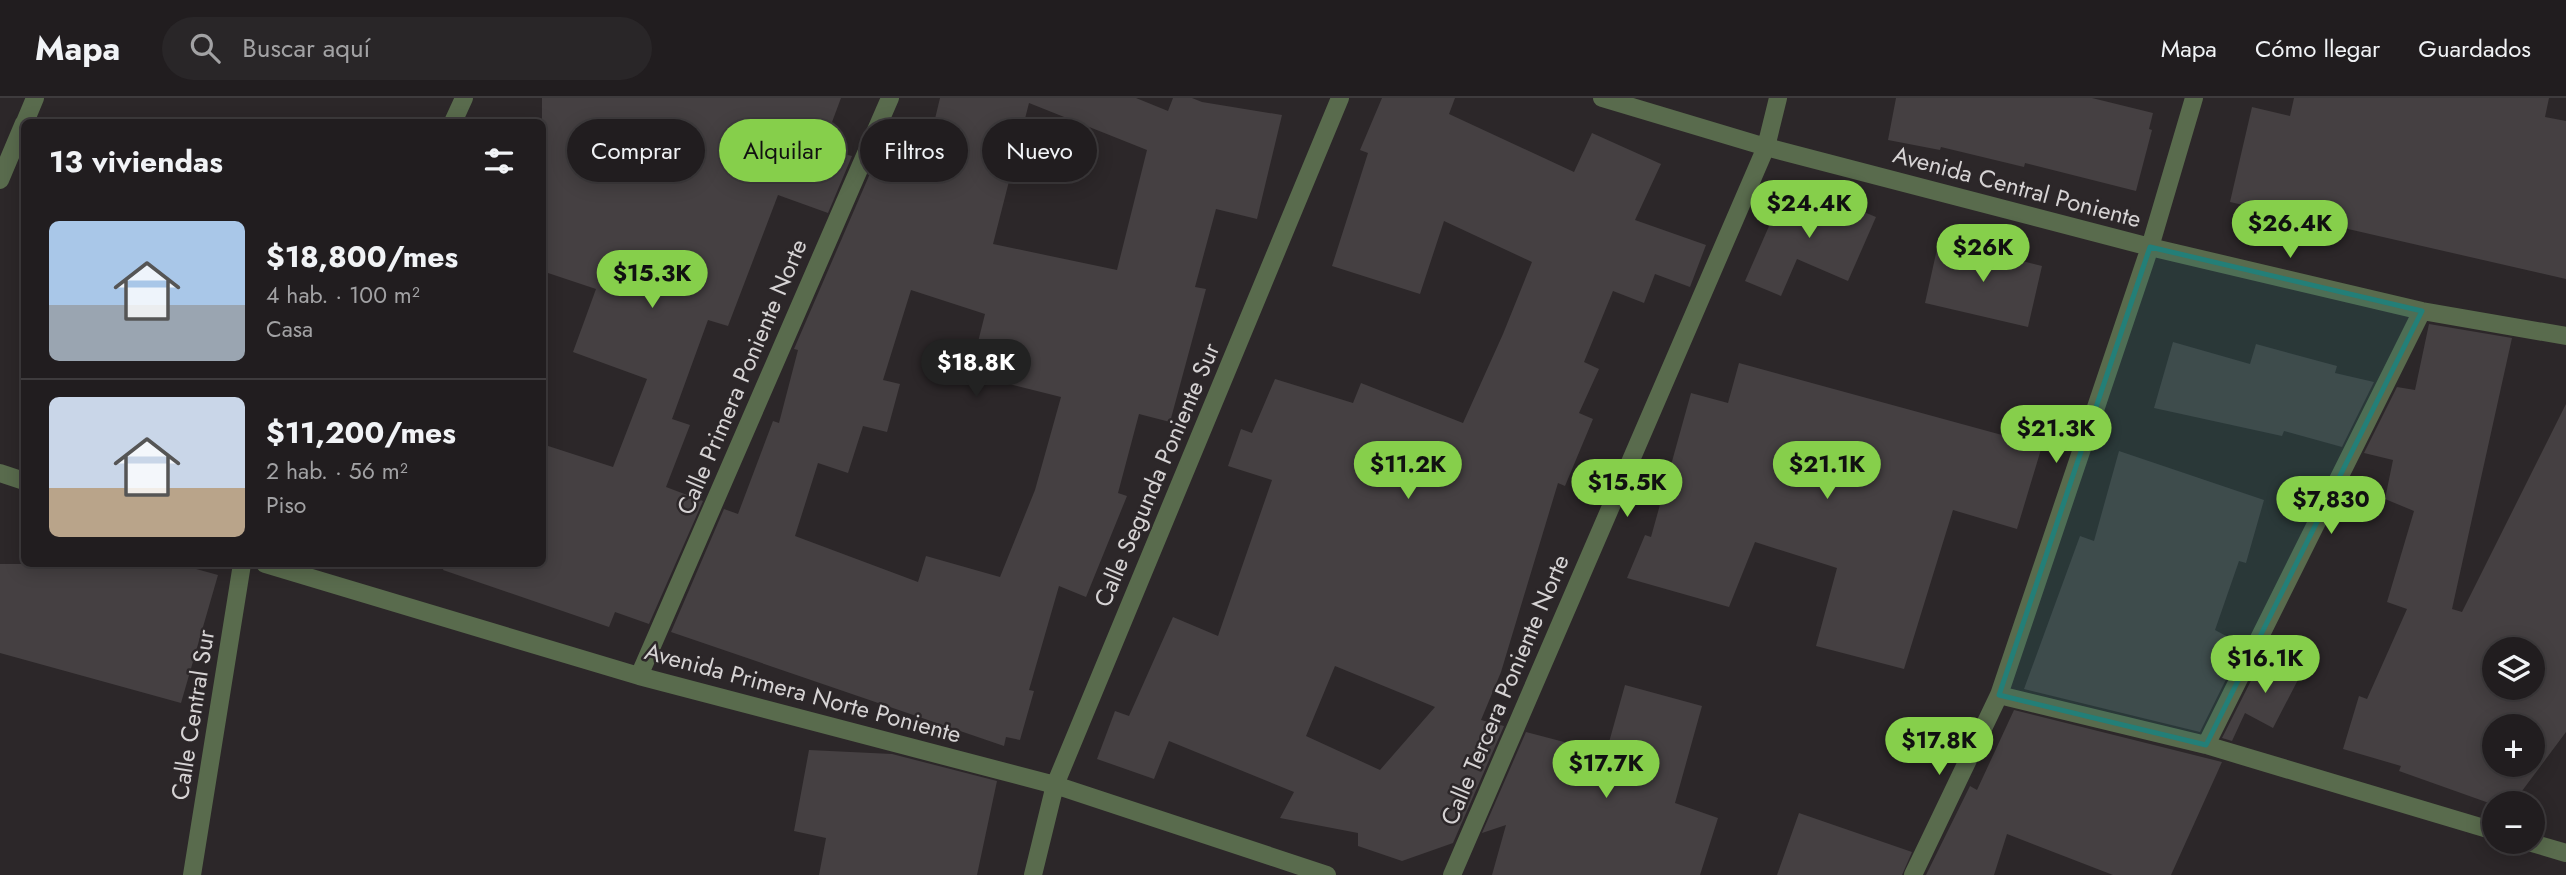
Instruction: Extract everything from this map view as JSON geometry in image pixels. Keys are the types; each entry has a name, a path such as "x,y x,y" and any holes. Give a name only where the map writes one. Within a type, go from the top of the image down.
{"street":[{"path":"27,119 35,98"},
{"path":"454,119 464,98"},
{"name":"Calle Primera Poniente Norte","path":"639,676 890,98"},
{"name":"Calle Segunda Poniente Sur","path":"1033,875 1055,785 1340,98"},
{"name":"Avenida Central Poniente","path":"1602,98 1766,147 2150,247 2422,311 2566,336"},
{"name":"Calle Tercera Poniente Norte","path":"1452,875 1766,147 1778,98"},
{"path":"1913,875 1999,695 2150,247 2194,98"},
{"path":"0,180 21,132"},
{"path":"2206,745 2422,311"},
{"path":"0,472 21,480"},
{"name":"Calle Central Sur","path":"192,875 242,567"},
{"name":"Avenida Primera Norte Poniente","path":"275,567 639,676 1055,785 1327,875"},
{"path":"1999,695 2206,745 2482,827"},
{"path":"2545,847 2566,853"}],"highlighted area":[{"path":"2150,247 2422,311 2206,745 1999,695"}],"building":[{"path":"542,98 841,98 833,119 719,119 719,182 841,182 828,213 778,195 728,326 708,320 672,419 690,425 666,487 703,501 649,624 615,612 609,627 443,570 444,567 546,567 546,445 613,467 647,379 573,352 596,289 546,272 546,119 542,119"},
{"path":"940,98 1136,98 1168,111 1173,98 1192,98 1282,115 1257,219 1216,209 1195,287 1206,289 1170,422 1139,414 1118,493 1127,496 1086,597 1059,586 1029,690 1034,691 1020,740 1006,737 1004,746 671,632 724,509 738,514 773,421 779,423 798,350 794,349 866,182 968,182 968,119 935,119","holes":["1029,103 1069,119 1097,119 1097,130 1147,150 1117,270 993,244 1009,182 982,182 982,119 1025,119","911,290 985,314 970,374 1061,397 1035,490 1000,577 926,556 918,582 795,536 818,463 848,473 863,426 887,432 900,384 883,380"]},
{"path":"1382,98 1455,98 1449,114 1574,172 1592,133 1661,164 1635,220 1706,245 1690,287 1655,274 1644,303 1613,291 1584,362 1599,369 1579,413 1593,419 1565,486 1558,483 1501,672 1481,720 1504,726 1453,843 1402,861 1358,846 1358,833 1280,818 1294,792 1169,741 1154,779 1097,759 1115,711 1129,716 1173,617 1218,636 1272,480 1228,466 1241,429 1252,433 1275,379 1353,403 1361,383 1463,423 1503,334 1532,262 1444,221 1420,294 1332,266 1368,153 1360,150","holes":["1335,666 1435,707 1380,770 1306,736"]},
{"path":"1896,98 2092,98 2153,113 2149,129 2152,130 2136,191 2025,163 2024,167 1941,147 1940,150 1888,140"},
{"path":"2294,98 2549,98 2545,117 2566,121 2566,279 2230,202 2252,107 2290,116"},
{"path":"846,155 852,156 846,170"},
{"path":"1787,185 1830,204 1832,199 1876,217 1848,281 1797,259 1781,296 1745,281"},
{"path":"1939,240 2042,266 2028,327 1925,303"},
{"path":"2429,324 2512,338 2452,609 2462,612 2566,404 2566,732 2545,760 2545,714 2482,714 2482,777 2532,777 2522,791 2482,791 2482,801 2399,771 2401,766 2343,749 2359,696 2367,699 2407,609 2387,602 2414,511 2385,499 2393,460 2364,453 2397,387 2415,390"},
{"path":"2173,342 2250,364 2256,344 2337,366 2335,373 2374,382 2342,447 2284,431 2282,436 2154,408"},
{"path":"1739,363 2042,446 2017,529 1953,510 1904,669 1816,646 1837,568 1755,542 1729,607 1627,578 1645,535 1651,537 1691,393 1728,403"},
{"path":"2119,451 2264,500 2246,563 2239,561 2215,630 2243,645 2200,732 2024,689 2080,536 2094,541"},
{"path":"0,564 21,564 21,567 189,567 218,575 181,703 0,653"},
{"path":"2264,655 2301,674 2273,728 2245,713 2232,741 2222,738"},
{"path":"1625,685 1702,706 1675,803 1718,818 1700,875 1492,875 1506,825 1482,833 1526,732 1606,753"},
{"path":"2014,710 2222,762 2171,875 2113,875 2007,834 1994,875 1926,875 1970,786 1977,790"},
{"path":"809,750 892,754 997,781 977,875 819,875 826,838 794,831"},
{"path":"1799,813 1912,852 1902,875 1777,875"}]}
